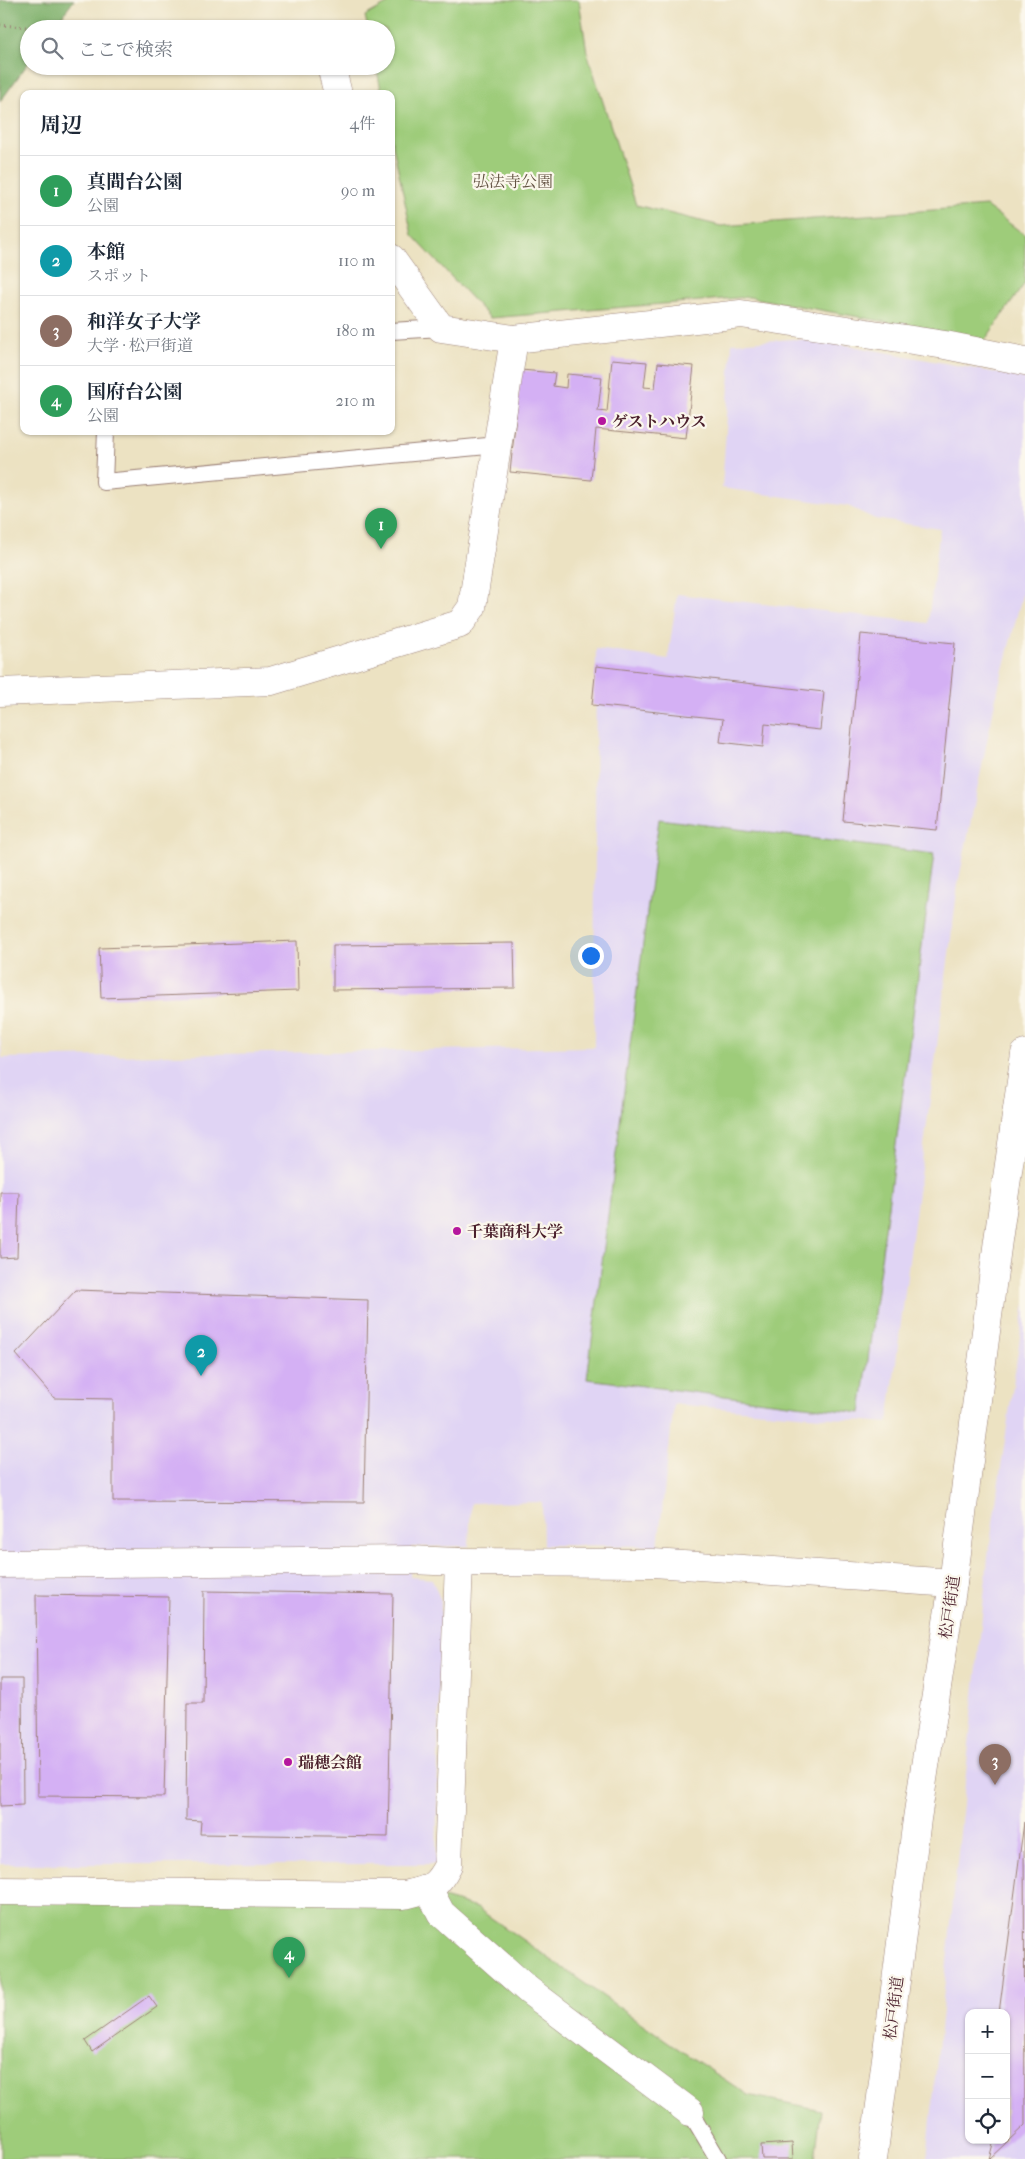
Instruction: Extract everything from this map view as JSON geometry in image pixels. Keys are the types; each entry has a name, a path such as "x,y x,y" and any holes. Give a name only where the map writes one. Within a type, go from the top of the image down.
{"street":[{"path":"333,75 337,90"},
{"path":"395,264 441,328 514,338 740,314 945,345 1025,360"},
{"path":"0,692 271,681 460,624 472,607 514,338"},
{"name":"松戸街道","path":"873,2159 917,1819 953,1583 998,1240 1025,1054"},
{"path":"0,1564 410,1560 652,1563 953,1583"},
{"path":"0,1892 404,1895 428,1890 440,1880 448,1864 459,1562"},
{"path":"428,1890 441,1914 528,1990 690,2112"}],"lane":[{"path":"395,331 441,328"},
{"path":"106,435 104,482 498,445"},
{"path":"690,2112 718,2159"}],"path":[{"path":"0,26 20,27"}],"shaded area":[{"name":"千葉商科大学","path":"794,339 841,344 1025,378 1025,584 996,697 958,884 888,1423 674,1404 658,1546 543,1545 542,1502 471,1503 469,1546 411,1547 410,1577 432,1579 441,1601 436,1864 0,1864 0,1032 2,1058 594,1047 596,649 668,659 677,594 928,623 940,529 875,519 848,506 722,488 732,343"},
{"path":"1025,1303 1025,2159 927,2159 988,1557"}],"green space":[{"path":"0,0 74,0 60,20 20,20 20,74 0,102"},
{"name":"弘法寺公園","path":"394,0 579,0 587,52 636,205 721,226 986,206 1025,235 1025,283 985,340 749,297 490,318 412,235 395,156 395,90 381,90 378,75 395,75 395,20 366,20 365,16"},
{"path":"659,819 934,854 861,1413 587,1379"},
{"path":"426,1893 477,1908 677,2048 748,2095 821,2110 815,2159 0,2159 0,1894"}],"building":[{"name":"ゲストハウス","path":"612,359 647,362 644,387 655,388 658,363 694,366 686,438 596,429 591,480 510,472 521,370 555,373 553,386 566,388 567,374 602,377 598,411 607,412"},
{"path":"861,634 955,643 937,830 843,821"},
{"path":"596,666 824,692 820,730 765,724 763,747 720,742 723,719 592,705"},
{"path":"297,941 298,991 101,998 99,948"},
{"path":"514,943 515,988 333,990 333,945"},
{"path":"0,1192 19,1192 17,1257 0,1258"},
{"path":"76,1290 368,1300 364,1502 113,1501 113,1399 54,1398 16,1354"},
{"name":"瑞穂会館","path":"204,1591 393,1594 388,1837 200,1834 201,1821 186,1820 187,1703 203,1703"},
{"path":"36,1595 169,1597 164,1797 38,1796"},
{"path":"0,1679 22,1679 23,1805 0,1806"},
{"path":"1024,1822 1025,2125 1010,2139 1010,2009 1000,2009"},
{"path":"149,1996 157,2007 92,2052 85,2041"},
{"path":"792,2143 793,2159 762,2159 761,2145"},
{"path":"993,2144 1005,2144 989,2159"}],"place":[{"name":"ゲストハウス","path":"602,421"},
{"name":"真間台公園","path":"381,549"},
{"name":"千葉商科大学","path":"457,1231"},
{"name":"本館","path":"201,1376"},
{"name":"瑞穂会館","path":"288,1762"},
{"name":"和洋女子大学","path":"995,1785"},
{"name":"国府台公園","path":"289,1978"}]}
